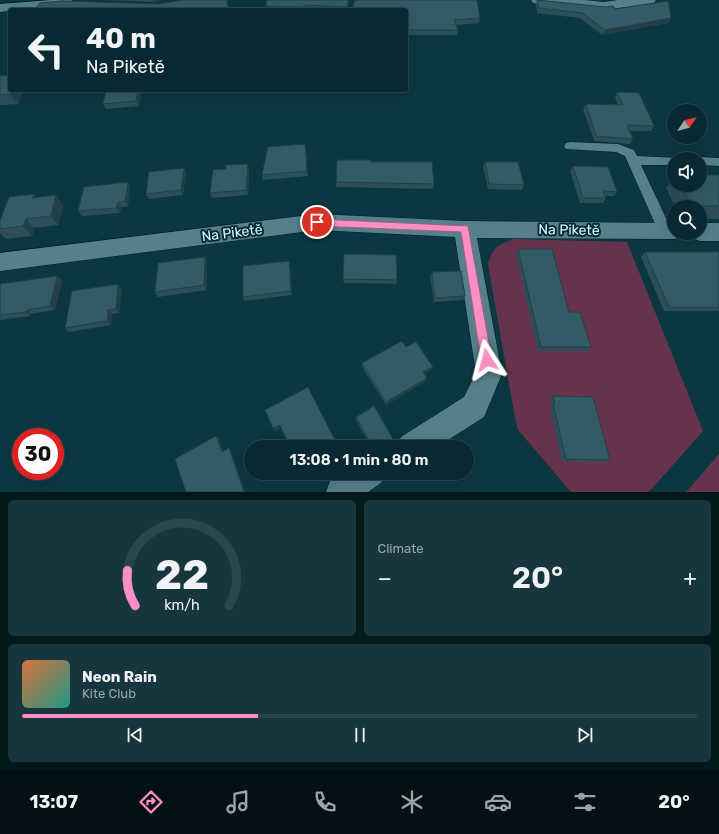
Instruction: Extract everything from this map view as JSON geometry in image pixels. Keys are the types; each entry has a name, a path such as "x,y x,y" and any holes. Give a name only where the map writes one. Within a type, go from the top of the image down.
{"street":[{"path":"538,0 604,6 649,0"},
{"path":"0,8 66,3 81,4"},
{"name":"Na Piketě","path":"0,262 317,222 465,229 667,231"},
{"path":"422,440 474,406 489,374 465,229"},
{"path":"707,232 719,232"},
{"path":"341,492 360,480"}],"lane":[{"path":"570,146 618,148 630,153 632,160 667,227"},
{"path":"632,160 667,161"},
{"path":"707,161 719,162"}],"shaded area":[{"path":"514,239 627,242 703,431 649,492 571,492 518,430 488,264 492,253 497,247"},
{"path":"719,454 719,492 686,492"}],"building":[{"path":"184,0 227,0 229,8 36,8 40,3 62,1 159,4"},
{"path":"267,0 348,0 347,7 304,5 304,7 266,6"},
{"path":"355,0 477,0 480,18 454,20 458,30 408,30 408,8 353,8"},
{"path":"537,0 606,7 613,6 615,9 668,1 671,18 605,30 582,13 539,8"},
{"path":"8,75 8,92 12,92 11,94 0,95 0,76"},
{"path":"106,92 138,92 136,101 103,104"},
{"path":"617,92 639,93 654,126 627,125 633,139 596,136 586,104 623,105"},
{"path":"305,144 307,171 262,175 268,147"},
{"path":"337,160 371,160 370,162 432,162 434,184 336,182"},
{"path":"485,162 518,162 524,185 489,184"},
{"path":"248,164 246,190 210,193 213,170 226,169 226,165"},
{"path":"573,166 608,167 617,192 603,191 606,198 583,198"},
{"path":"184,168 181,190 146,194 149,172"},
{"path":"707,175 719,175 719,206 707,206 707,200 689,200 685,192 707,192"},
{"path":"128,182 125,201 118,202 116,208 78,211 84,187"},
{"path":"34,194 32,198 56,195 51,216 26,219 23,226 0,229 0,221 9,197"},
{"path":"518,249 552,249 569,312 580,312 591,347 541,347"},
{"path":"645,252 719,252 719,307 669,307"},
{"path":"344,254 396,255 397,280 343,279"},
{"path":"205,257 204,285 155,292 158,263"},
{"path":"289,261 291,291 243,297 243,266"},
{"path":"461,271 465,296 435,298 432,272"},
{"path":"57,276 50,306 27,310 26,312 0,315 0,284"},
{"path":"118,284 116,309 108,310 107,321 65,328 72,291"},
{"path":"402,341 406,347 416,342 433,367 423,372 427,378 386,402 362,363"},
{"path":"308,387 335,440 287,440 280,425 273,428 265,410"},
{"path":"553,396 593,397 610,460 566,459 553,404 555,404"},
{"path":"374,406 393,439 369,440 356,417"},
{"path":"216,436 222,452 229,448 244,492 186,492 175,459"}],"route":[{"path":"317,222 465,229 487,360"}]}
